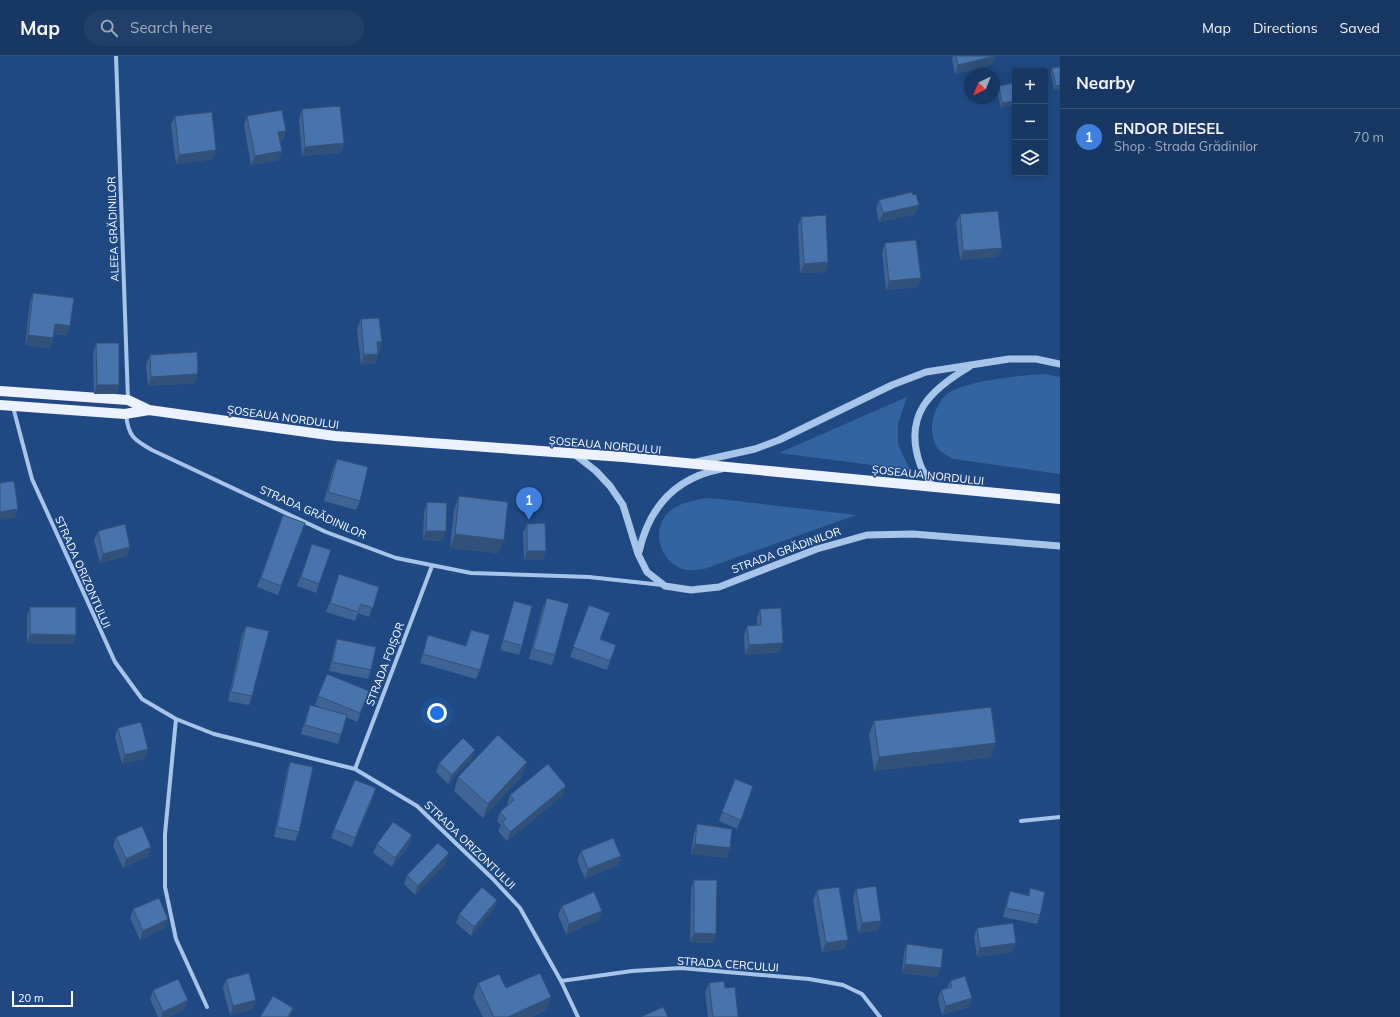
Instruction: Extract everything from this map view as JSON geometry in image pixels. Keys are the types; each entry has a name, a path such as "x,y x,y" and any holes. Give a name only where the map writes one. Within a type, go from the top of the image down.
{"main road":[{"name":"ȘOSEAUA NORDULUI","path":"5,391 128,400 149,410"},
{"name":"ȘOSEAUA NORDULUI","path":"0,405 125,414 149,410 335,436 572,453 1001,495 1060,499"}],"street":[{"name":"ALEEA GRĂDINILOR","path":"116,56 128,400"},
{"path":"686,464 755,448 779,440 892,385 926,372 1009,359 1036,359 1060,364"},
{"path":"935,488 921,466 914,440 919,414 929,397 944,382 972,365"},
{"path":"0,385 5,391"},
{"name":"STRADA ORIZONTULUI","path":"13,406 32,479 115,662 142,699 176,719 214,734 355,769 417,806 505,890 520,908 561,980 578,1017"},
{"name":"STRADA GRĂDINILOR","path":"125,414 127,429 136,441 152,450 326,532 396,558 471,573 589,577 691,590 719,587 817,549 867,535 913,534 1060,546"},
{"path":"572,453 596,471 610,486 623,505 638,554 647,572 664,586"},
{"path":"638,554 642,535 650,518 660,503 674,489 690,479 707,472 726,468"},
{"name":"STRADA FOIȘOR","path":"355,769 432,566"},
{"path":"176,719 166,834 165,887 176,939 207,1007"},
{"path":"1021,821 1060,817"},
{"name":"STRADA CERCULUI","path":"561,980 632,971 681,968 809,979 842,985 862,994 880,1017"}],"shaded area":[{"path":"1045,374 1060,377 1060,474 953,459 940,450 935,444 932,425 933,420 938,406 946,395 954,390 978,382 1008,377"},
{"path":"907,397 898,424 898,444 910,470 779,453"},
{"path":"706,498 856,515 704,569 686,570 671,562 665,555 661,547 659,530 662,521 675,507"}],"building":[{"path":"956,56 995,56 958,65"},
{"path":"1060,67 1060,85 1056,86 1052,68"},
{"path":"1012,83 1012,101 1002,103 1000,86"},
{"path":"340,106 344,143 305,147 302,109"},
{"path":"282,110 286,131 278,132 282,151 255,156 247,116"},
{"path":"212,112 216,150 179,155 175,116"},
{"path":"912,192 913,195 916,194 919,205 883,213 879,200"},
{"path":"998,211 1002,248 963,251 960,214"},
{"path":"826,215 828,262 804,264 801,217"},
{"path":"916,240 921,278 889,281 885,243"},
{"path":"33,293 74,298 70,326 55,324 53,338 28,335"},
{"path":"379,318 382,342 377,342 378,354 364,355 361,319"},
{"path":"96,343 119,343 119,385 97,385"},
{"path":"197,352 198,374 151,377 150,355"},
{"path":"337,459 368,467 360,501 328,492"},
{"path":"14,481 18,509 0,512 0,483"},
{"path":"459,496 508,502 504,540 455,534"},
{"path":"427,502 447,503 446,531 426,531"},
{"path":"283,515 305,523 281,586 261,578"},
{"path":"545,523 546,551 527,551 527,524"},
{"path":"125,524 130,547 103,554 98,531"},
{"path":"312,544 331,550 319,584 301,577"},
{"path":"339,574 379,587 373,608 361,604 358,612 330,603"},
{"path":"547,598 569,604 555,655 533,649"},
{"path":"514,601 532,606 522,646 503,640"},
{"path":"589,605 610,613 600,639 616,645 610,661 573,647"},
{"path":"30,607 76,607 76,635 30,634"},
{"path":"781,608 783,643 749,645 747,626 761,625 760,609"},
{"path":"246,626 269,631 252,696 231,692"},
{"path":"471,630 490,635 480,670 423,654 428,635 466,646"},
{"path":"337,639 376,647 371,670 332,662"},
{"path":"327,674 369,691 360,713 318,696"},
{"path":"310,705 347,715 341,735 305,725"},
{"path":"991,707 996,743 879,757 874,721"},
{"path":"141,722 148,749 125,755 118,728"},
{"path":"498,735 527,762 488,804 458,777"},
{"path":"463,738 475,750 452,775 439,763"},
{"path":"290,762 313,767 299,832 277,827"},
{"path":"548,764 566,786 510,832 502,822 506,819 500,812 514,800 510,795"},
{"path":"735,779 753,786 741,820 722,812"},
{"path":"355,780 376,788 355,838 334,829"},
{"path":"393,822 412,835 395,858 377,844"},
{"path":"697,824 732,829 730,848 695,844"},
{"path":"142,826 151,847 126,859 116,837"},
{"path":"613,838 621,856 588,869 581,851"},
{"path":"438,843 449,853 418,886 407,875"},
{"path":"694,880 717,880 716,934 694,933"},
{"path":"876,886 881,921 862,923 856,889"},
{"path":"482,887 497,900 474,927 459,914"},
{"path":"839,887 848,940 826,943 817,890"},
{"path":"1030,888 1045,892 1040,915 1006,908 1010,891 1029,896"},
{"path":"594,892 602,911 569,924 562,906"},
{"path":"159,898 168,919 143,931 133,909"},
{"path":"1013,923 1016,943 980,948 977,928"},
{"path":"907,944 943,949 941,968 905,964"},
{"path":"249,973 256,1000 233,1006 226,979"},
{"path":"540,973 551,997 508,1017 494,1017 478,983 499,974 506,988"},
{"path":"965,976 972,998 946,1006 941,990 952,987 950,981"},
{"path":"178,979 188,1000 163,1012 153,990"},
{"path":"724,981 725,988 735,987 738,1017 713,1017 709,983"},
{"path":"273,996 293,1008 288,1017 260,1017"},
{"path":"663,1007 668,1017 641,1017"}],"place":[{"name":"ENDOR DIESEL","path":"529,520"}]}
